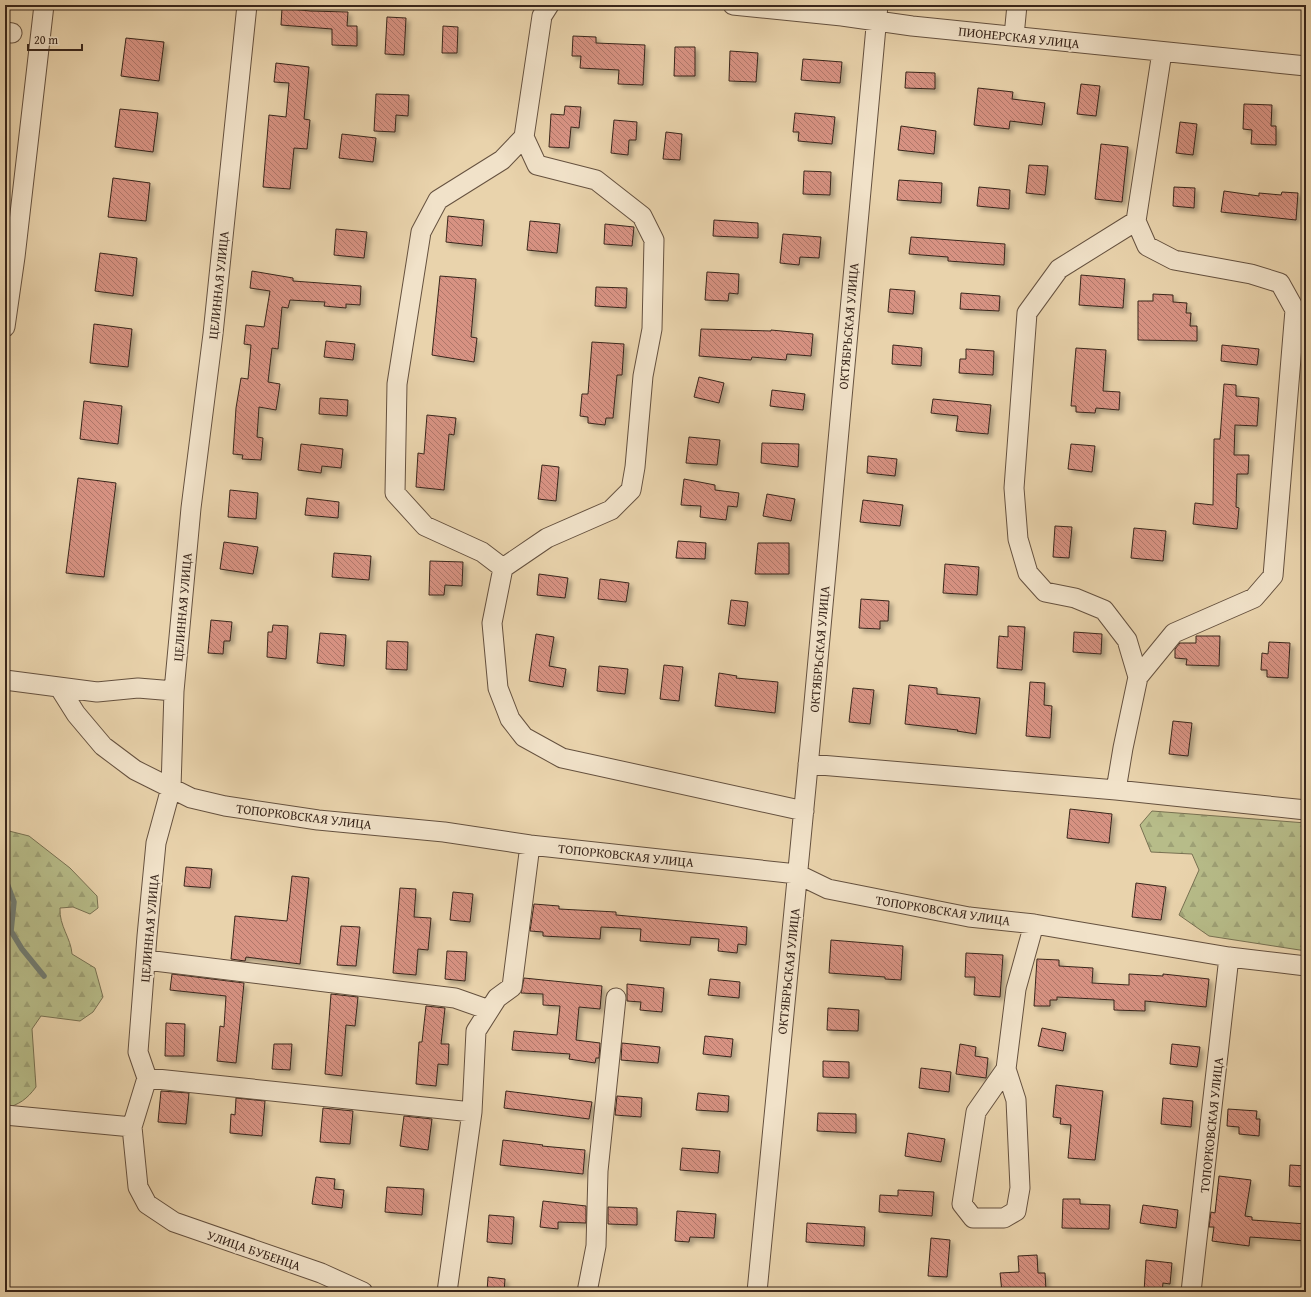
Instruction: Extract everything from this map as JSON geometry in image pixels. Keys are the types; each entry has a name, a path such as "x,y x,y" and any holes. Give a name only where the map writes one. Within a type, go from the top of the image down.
{"street":[{"path":"5,327 15,257 44,5"},
{"name":"ЦЕЛИННАЯ УЛИЦА","path":"147,1078 138,1052 156,842 171,788 174,691 191,508 213,334 247,5"},
{"path":"549,5 542,16 524,137 537,165 596,180 642,216 654,240 652,329 643,376 635,467 631,490 611,510 547,538 503,568 492,623 498,688 510,720 524,737 562,758 804,811"},
{"name":"ПИОНЕРСКАЯ УЛИЦА","path":"733,5 877,12 912,26 1306,66"},
{"path":"1014,36 1017,5"},
{"name":"ОКТЯБРЬСКАЯ УЛИЦА","path":"757,1292 804,811 877,12"},
{"path":"1116,790 1122,748 1138,677 1174,633 1254,598 1273,576 1295,310 1280,284 1251,274 1174,260 1147,246 1136,222 1162,52"},
{"path":"503,568 482,552 425,526 395,493 397,384 421,232 438,200 502,160 524,137"},
{"path":"1136,222 1059,269 1027,313 1014,488 1018,539 1028,573 1045,592 1075,598 1104,610 1127,640 1138,677"},
{"path":"5,680 97,692 138,688 174,691"},
{"name":"ТОПОРКОВСКАЯ УЛИЦА","path":"59,687 76,714 103,746 135,770 191,798 225,806 318,820 444,832 530,845 797,874 828,890 969,916 1034,924 1230,957 1306,966"},
{"path":"808,764 1116,790 1306,810"},
{"path":"447,1292 472,1112 476,1031 496,998 512,987 530,845"},
{"path":"1006,1069 976,1112 962,1204 973,1218 1004,1218 1016,1211 1020,1188 1016,1100 1006,1069 1016,989 1034,924"},
{"name":"ТОПОРКОВСКАЯ УЛИЦА","path":"1191,1292 1230,957"},
{"path":"146,960 455,998 489,1010"},
{"path":"587,1292 596,1246 598,1171 616,998"},
{"path":"5,1115 132,1127 147,1078 472,1112"},
{"name":"УЛИЦА БУБЕНЦА","path":"132,1127 138,1187 147,1204 174,1222 321,1273 364,1292"}],"green space":[{"path":"1152,811 1306,823 1306,951 1209,936 1179,915 1199,870 1192,854 1151,852 1140,825"},
{"path":"5,830 29,836 70,868 97,896 98,908 90,914 73,907 60,908 60,914 61,921 70,943 72,954 95,968 103,997 93,1012 80,1021 41,1016 32,1029 36,1087 22,1101 5,1108"}],"building":[{"path":"282,8 310,11 348,12 347,26 357,26 357,46 332,45 332,29 281,25"},
{"path":"387,17 406,18 404,55 385,54"},
{"path":"443,26 458,27 457,53 442,53"},
{"path":"573,36 596,37 596,43 645,45 643,85 618,84 619,70 580,68 581,56 572,56"},
{"path":"126,38 164,42 159,81 121,76"},
{"path":"675,47 695,47 695,76 674,76"},
{"path":"730,51 758,53 756,82 729,81"},
{"path":"803,59 842,62 840,83 801,80"},
{"path":"276,63 309,67 304,119 310,120 307,149 294,148 290,189 263,187 269,115 286,117 289,83 274,82"},
{"path":"906,72 935,73 935,89 905,88"},
{"path":"1081,84 1100,86 1096,116 1077,114"},
{"path":"978,88 1013,92 1012,99 1045,103 1042,125 1010,121 1009,129 974,125"},
{"path":"376,94 409,95 408,116 396,115 395,132 374,131"},
{"path":"1244,104 1272,105 1271,126 1276,126 1276,145 1251,144 1252,130 1243,129"},
{"path":"565,106 581,107 579,128 571,127 569,148 549,147 551,114 564,115"},
{"path":"120,109 158,113 153,152 115,147"},
{"path":"795,113 835,117 832,144 798,141 799,132 793,132"},
{"path":"614,120 637,122 636,140 629,140 628,155 611,153"},
{"path":"1180,122 1197,124 1193,155 1176,153"},
{"path":"901,126 936,131 934,154 898,150"},
{"path":"666,132 682,134 680,160 663,159"},
{"path":"342,134 376,138 373,162 339,158"},
{"path":"1101,144 1128,147 1122,202 1095,199"},
{"path":"1029,165 1048,166 1045,195 1026,193"},
{"path":"804,171 831,172 830,195 803,194"},
{"path":"113,178 150,183 146,221 108,217"},
{"path":"899,180 942,183 941,203 897,200"},
{"path":"979,187 1010,190 1009,209 977,206"},
{"path":"1174,187 1195,188 1194,208 1173,206"},
{"path":"1224,191 1259,196 1259,193 1281,195 1282,192 1298,193 1296,220 1221,212"},
{"path":"448,216 484,220 482,246 446,242"},
{"path":"714,220 758,223 758,238 713,236"},
{"path":"530,221 560,224 557,253 527,250"},
{"path":"605,224 634,227 632,246 604,244"},
{"path":"336,229 367,232 364,258 334,255"},
{"path":"783,234 821,237 819,258 800,257 799,265 780,263"},
{"path":"911,237 1005,244 1004,265 948,261 948,257 909,254"},
{"path":"100,253 137,258 133,296 95,291"},
{"path":"252,271 293,278 293,281 361,286 360,305 346,304 346,308 324,306 325,302 290,300 288,308 282,307 278,349 272,348 268,382 280,384 276,410 259,407 257,437 263,438 261,460 242,459 243,455 233,454 236,408 241,378 248,379 251,345 244,344 246,325 264,327 270,291 250,288"},
{"path":"707,272 739,274 738,294 729,293 728,301 705,300"},
{"path":"1081,275 1125,279 1123,308 1079,305"},
{"path":"440,276 476,279 471,337 477,338 474,362 432,355"},
{"path":"596,287 627,288 626,308 595,306"},
{"path":"890,289 915,291 913,314 888,312"},
{"path":"961,293 1000,296 999,311 960,309"},
{"path":"1153,294 1173,295 1173,302 1187,303 1186,313 1191,313 1190,326 1197,326 1197,341 1138,340 1138,301 1153,301"},
{"path":"94,324 132,329 128,367 90,363"},
{"path":"701,329 771,330 813,334 811,356 787,354 786,360 752,357 751,360 699,356"},
{"path":"326,341 355,344 353,360 324,357"},
{"path":"592,342 624,344 622,375 617,375 613,418 606,418 605,425 588,423 588,417 580,416 582,394 588,394"},
{"path":"893,345 922,348 921,366 892,364"},
{"path":"1222,345 1259,349 1257,365 1221,361"},
{"path":"1076,348 1106,350 1103,391 1120,392 1119,410 1096,408 1095,413 1076,412 1076,406 1071,406"},
{"path":"966,349 994,351 993,375 959,373 960,359 966,359"},
{"path":"699,377 724,383 719,403 694,397"},
{"path":"1224,384 1236,385 1236,396 1259,398 1257,426 1235,425 1234,455 1249,455 1248,474 1237,474 1236,507 1239,508 1237,529 1193,524 1195,503 1213,505 1214,439 1220,439"},
{"path":"772,390 805,394 803,410 770,406"},
{"path":"320,398 348,400 347,416 319,414"},
{"path":"933,399 991,405 988,434 956,431 958,416 931,413"},
{"path":"84,401 122,406 118,444 80,439"},
{"path":"427,415 456,418 454,435 449,434 444,490 416,487 418,453 424,454"},
{"path":"689,437 720,440 717,465 686,463"},
{"path":"762,443 799,444 798,467 761,463"},
{"path":"301,444 343,449 341,468 322,466 321,473 298,470"},
{"path":"1071,444 1095,446 1092,472 1068,469"},
{"path":"868,456 897,459 895,476 867,473"},
{"path":"542,465 559,467 556,501 538,499"},
{"path":"78,478 116,483 104,577 66,573"},
{"path":"684,479 715,485 715,490 739,493 737,507 728,506 726,520 700,517 701,506 681,505"},
{"path":"230,490 258,493 256,519 228,517"},
{"path":"767,494 795,499 791,521 763,516"},
{"path":"307,498 339,502 338,518 305,515"},
{"path":"863,500 903,505 900,526 860,522"},
{"path":"1055,526 1072,527 1069,558 1053,557"},
{"path":"1134,528 1166,531 1163,561 1131,558"},
{"path":"678,541 706,543 705,559 676,558"},
{"path":"224,542 258,547 253,574 220,569"},
{"path":"758,543 789,543 789,574 755,574"},
{"path":"334,553 371,556 369,580 332,577"},
{"path":"430,561 463,562 462,586 445,585 444,595 429,595"},
{"path":"945,564 979,567 977,595 943,593"},
{"path":"539,574 568,578 565,598 537,595"},
{"path":"600,579 629,583 626,602 598,599"},
{"path":"861,599 889,601 888,621 880,621 880,629 859,628"},
{"path":"731,600 748,602 745,626 728,624"},
{"path":"211,620 232,622 230,641 224,641 223,654 208,653"},
{"path":"273,625 288,626 286,659 267,657 268,632 272,632"},
{"path":"1008,626 1025,627 1022,670 997,668 999,636 1008,637"},
{"path":"1074,632 1102,634 1101,654 1073,652"},
{"path":"320,633 346,635 344,666 317,663"},
{"path":"536,634 554,637 549,666 566,669 563,687 529,681"},
{"path":"1196,636 1220,636 1219,666 1186,665 1187,659 1175,658 1175,649 1180,643 1196,643"},
{"path":"387,641 408,642 407,670 386,669"},
{"path":"1269,642 1290,643 1288,678 1267,677 1267,670 1261,670 1262,653 1268,654"},
{"path":"664,665 683,667 679,701 660,699"},
{"path":"599,666 628,669 625,694 597,691"},
{"path":"719,673 737,676 736,678 778,682 775,713 715,706"},
{"path":"1030,682 1045,683 1044,705 1052,706 1050,738 1026,736"},
{"path":"909,685 937,688 937,694 980,698 976,734 957,731 958,730 905,724"},
{"path":"853,688 874,690 870,724 849,722"},
{"path":"1173,721 1192,723 1188,756 1169,754"},
{"path":"1070,809 1112,814 1109,843 1067,838"},
{"path":"186,867 212,869 210,888 184,886"},
{"path":"292,876 309,878 300,964 246,957 245,961 231,959 235,916 287,921"},
{"path":"1136,883 1166,887 1161,920 1132,917"},
{"path":"400,888 416,889 414,917 431,918 428,950 418,949 416,975 393,973"},
{"path":"453,892 473,894 470,922 450,920"},
{"path":"534,904 559,906 559,909 616,912 616,915 747,927 746,945 738,944 737,953 718,951 719,939 691,937 690,945 640,941 641,929 601,927 600,939 543,936 543,932 530,931"},
{"path":"341,926 360,927 356,966 337,965"},
{"path":"831,940 903,946 901,980 885,979 885,977 829,973"},
{"path":"447,951 467,952 465,981 445,979"},
{"path":"966,953 1003,955 1000,997 974,995 975,977 965,977"},
{"path":"1037,959 1059,960 1059,966 1093,968 1092,983 1129,985 1129,974 1163,976 1163,974 1209,979 1206,1007 1145,1001 1145,1011 1114,1010 1114,1000 1057,997 1057,1000 1050,1000 1050,1006 1034,1006"},
{"path":"172,974 244,983 236,1063 217,1061 220,1026 224,1027 226,996 170,990"},
{"path":"524,978 602,986 600,1009 579,1007 576,1040 600,1043 599,1058 596,1058 595,1063 569,1059 570,1054 512,1050 514,1031 557,1035 560,1006 543,1005 543,994 521,993"},
{"path":"710,979 740,982 739,998 708,995"},
{"path":"627,984 664,988 662,1012 640,1010 641,1002 627,1001"},
{"path":"331,994 358,997 355,1026 346,1025 342,1076 325,1074"},
{"path":"426,1006 445,1008 441,1044 449,1044 448,1065 438,1064 436,1086 416,1084 419,1042 422,1042"},
{"path":"828,1008 859,1010 858,1031 827,1030"},
{"path":"166,1023 185,1024 184,1056 165,1056"},
{"path":"1042,1028 1066,1033 1063,1051 1038,1046"},
{"path":"705,1036 733,1039 731,1057 703,1054"},
{"path":"622,1043 660,1047 658,1063 621,1060"},
{"path":"274,1044 292,1044 290,1070 272,1069"},
{"path":"960,1044 976,1047 975,1056 988,1058 986,1078 956,1074"},
{"path":"1172,1044 1200,1047 1197,1067 1170,1064"},
{"path":"823,1061 849,1062 849,1078 823,1077"},
{"path":"921,1068 951,1072 949,1092 919,1088"},
{"path":"1056,1085 1103,1091 1095,1160 1068,1158 1071,1125 1060,1124 1061,1118 1053,1117"},
{"path":"161,1091 189,1093 186,1124 158,1122"},
{"path":"506,1091 592,1102 589,1119 504,1108"},
{"path":"698,1093 729,1096 728,1112 696,1110"},
{"path":"617,1096 642,1098 641,1117 615,1115"},
{"path":"236,1098 265,1101 262,1136 230,1133 231,1114 235,1115"},
{"path":"1163,1098 1193,1101 1191,1127 1161,1124"},
{"path":"323,1108 353,1111 350,1144 320,1142"},
{"path":"1228,1109 1257,1111 1256,1119 1260,1119 1259,1136 1239,1134 1239,1127 1227,1126"},
{"path":"818,1113 856,1114 856,1133 817,1131"},
{"path":"404,1116 432,1119 428,1150 400,1146"},
{"path":"908,1133 945,1139 941,1162 905,1156"},
{"path":"503,1140 543,1145 542,1146 585,1150 583,1174 500,1165"},
{"path":"682,1148 720,1151 718,1173 680,1170"},
{"path":"1290,1165 1306,1166 1306,1187 1289,1186"},
{"path":"1219,1176 1251,1180 1245,1216 1252,1217 1252,1220 1306,1224 1306,1241 1250,1237 1249,1246 1212,1241 1214,1227 1209,1227 1211,1212 1215,1213"},
{"path":"316,1177 335,1179 334,1189 344,1190 342,1208 312,1204"},
{"path":"387,1187 424,1189 422,1215 385,1212"},
{"path":"898,1190 934,1192 932,1216 879,1212 880,1195 898,1196"},
{"path":"1063,1199 1080,1199 1080,1204 1110,1205 1109,1229 1062,1228"},
{"path":"543,1201 586,1206 586,1223 558,1222 558,1229 540,1227"},
{"path":"1143,1205 1178,1210 1176,1228 1140,1223"},
{"path":"608,1207 637,1208 637,1225 608,1224"},
{"path":"677,1211 716,1214 714,1238 690,1237 689,1242 675,1241"},
{"path":"489,1215 514,1217 512,1244 487,1242"},
{"path":"807,1223 865,1227 864,1246 806,1242"},
{"path":"931,1238 950,1240 947,1277 928,1276"},
{"path":"1037,1255 1038,1273 1045,1273 1046,1290 1002,1292 1000,1273 1019,1272 1018,1256"},
{"path":"1146,1260 1172,1263 1170,1284 1163,1283 1162,1292 1144,1292"},
{"path":"488,1277 505,1279 504,1292 487,1292"}],"waterway":[{"path":"5,878 14,902 11,931 22,949 44,976"}]}
